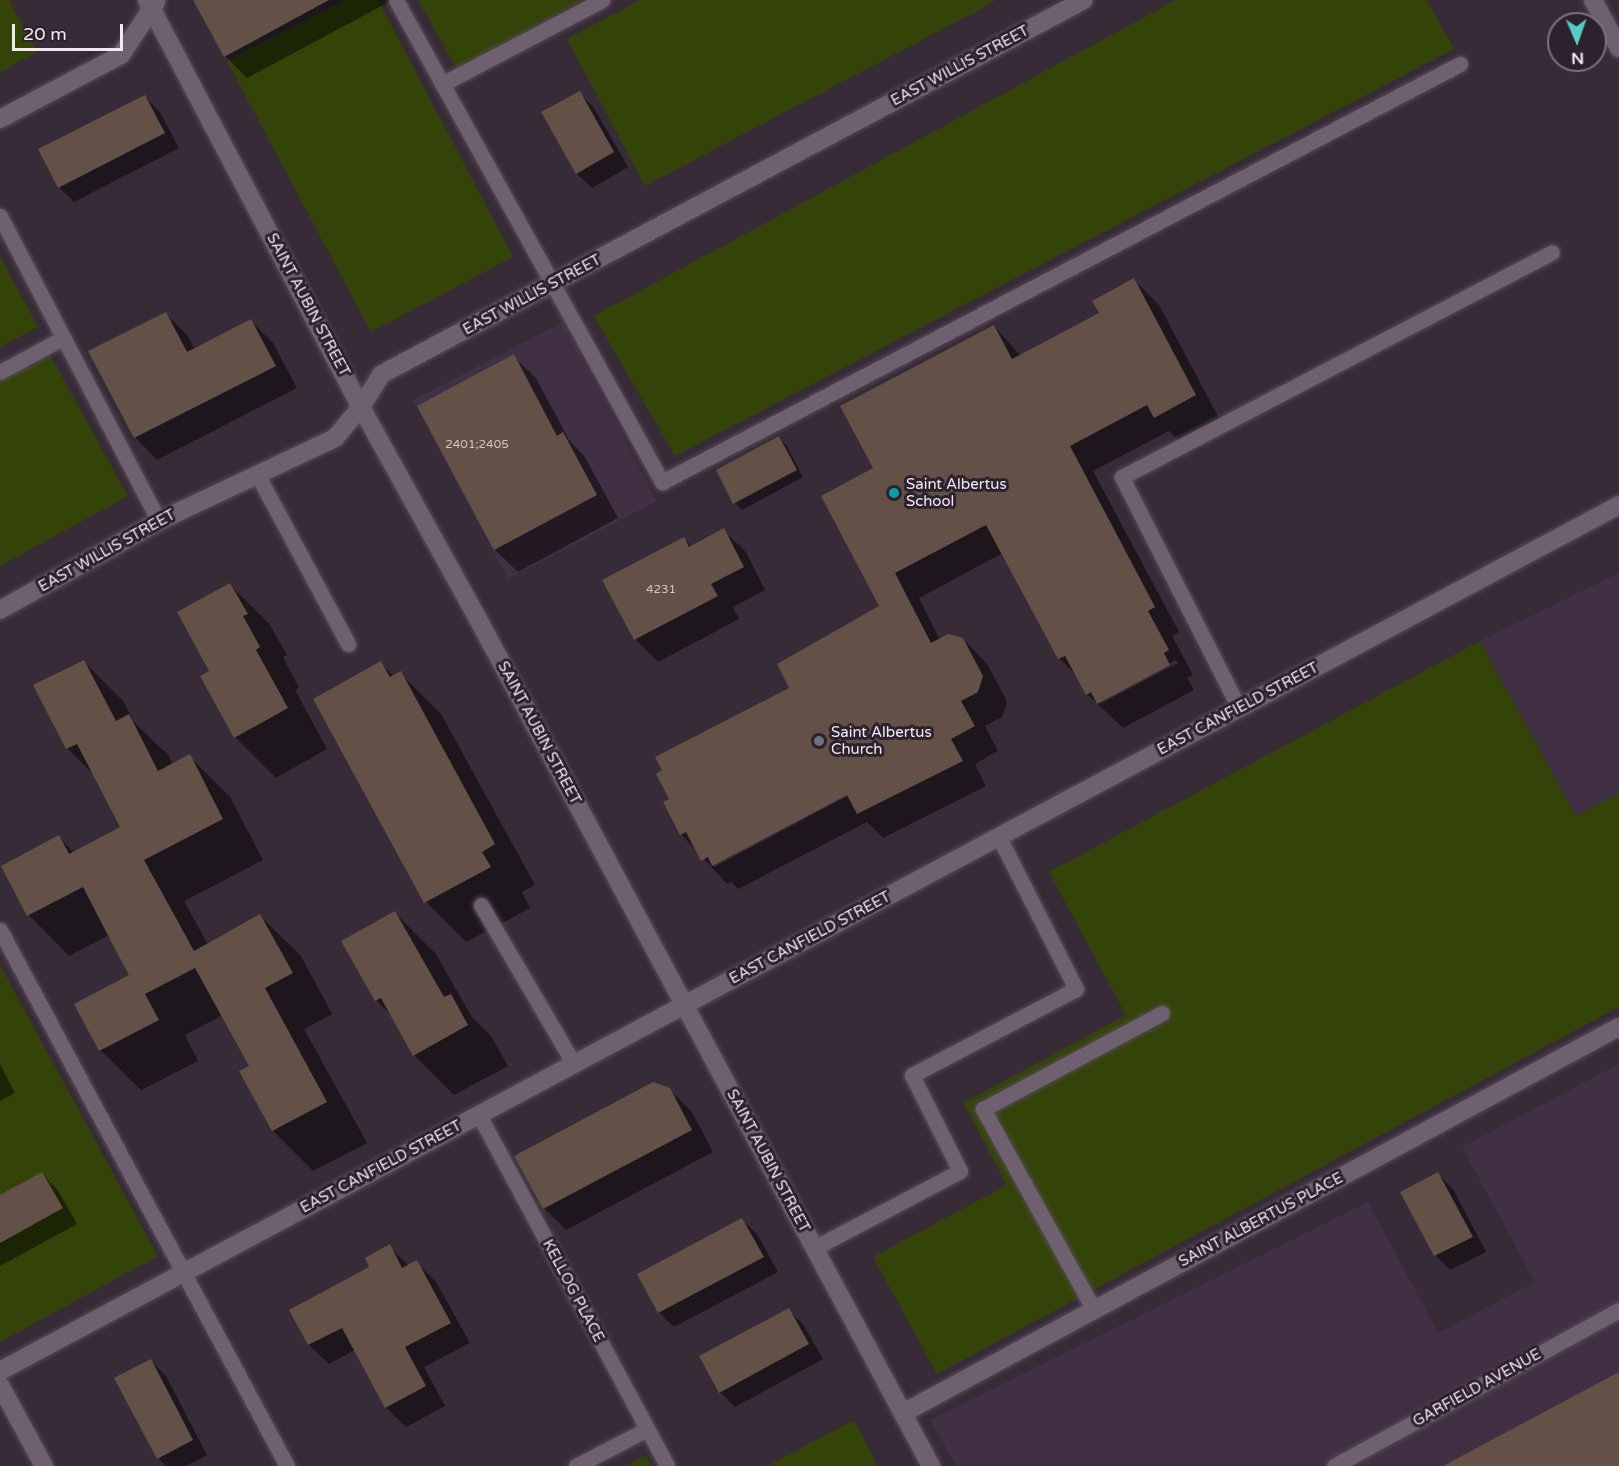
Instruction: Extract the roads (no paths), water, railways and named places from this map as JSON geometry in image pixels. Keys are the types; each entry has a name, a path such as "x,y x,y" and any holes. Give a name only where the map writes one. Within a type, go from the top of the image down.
{"street":[{"name":"EAST WILLIS STREET","path":"0,610 159,521 335,438 361,407 382,374 1084,0"},
{"path":"1593,0 1619,48"},
{"path":"0,119 121,55 152,3"},
{"name":"SAINT AUBIN STREET","path":"152,3 361,407 685,1005 931,1466"},
{"name":"EAST CANFIELD STREET","path":"0,1371 1619,505"},
{"name":"SAINT ALBERTUS PLACE","path":"903,1413 1619,1027"},
{"path":"0,1385 44,1466"}],"lane":[{"path":"396,0 662,482 1460,64"},
{"path":"442,84 602,0"},
{"path":"0,216 159,521"},
{"path":"1239,708 1122,477 1552,252"},
{"path":"0,372 63,338"},
{"path":"257,474 348,644"},
{"path":"814,1248 960,1171 912,1075 1076,989 999,837"},
{"path":"481,904 574,1064"},
{"path":"0,930 287,1466"},
{"path":"1094,1310 983,1109 1162,1013"},
{"name":"KELLOG PLACE","path":"479,1115 668,1466"},
{"name":"GARFIELD AVENUE","path":"1334,1466 1619,1310"},
{"path":"576,1466 647,1429"}],"place":[{"name":"Saint Albertus School","path":"894,493"},
{"name":"Saint Albertus Church","path":"819,741"}]}
